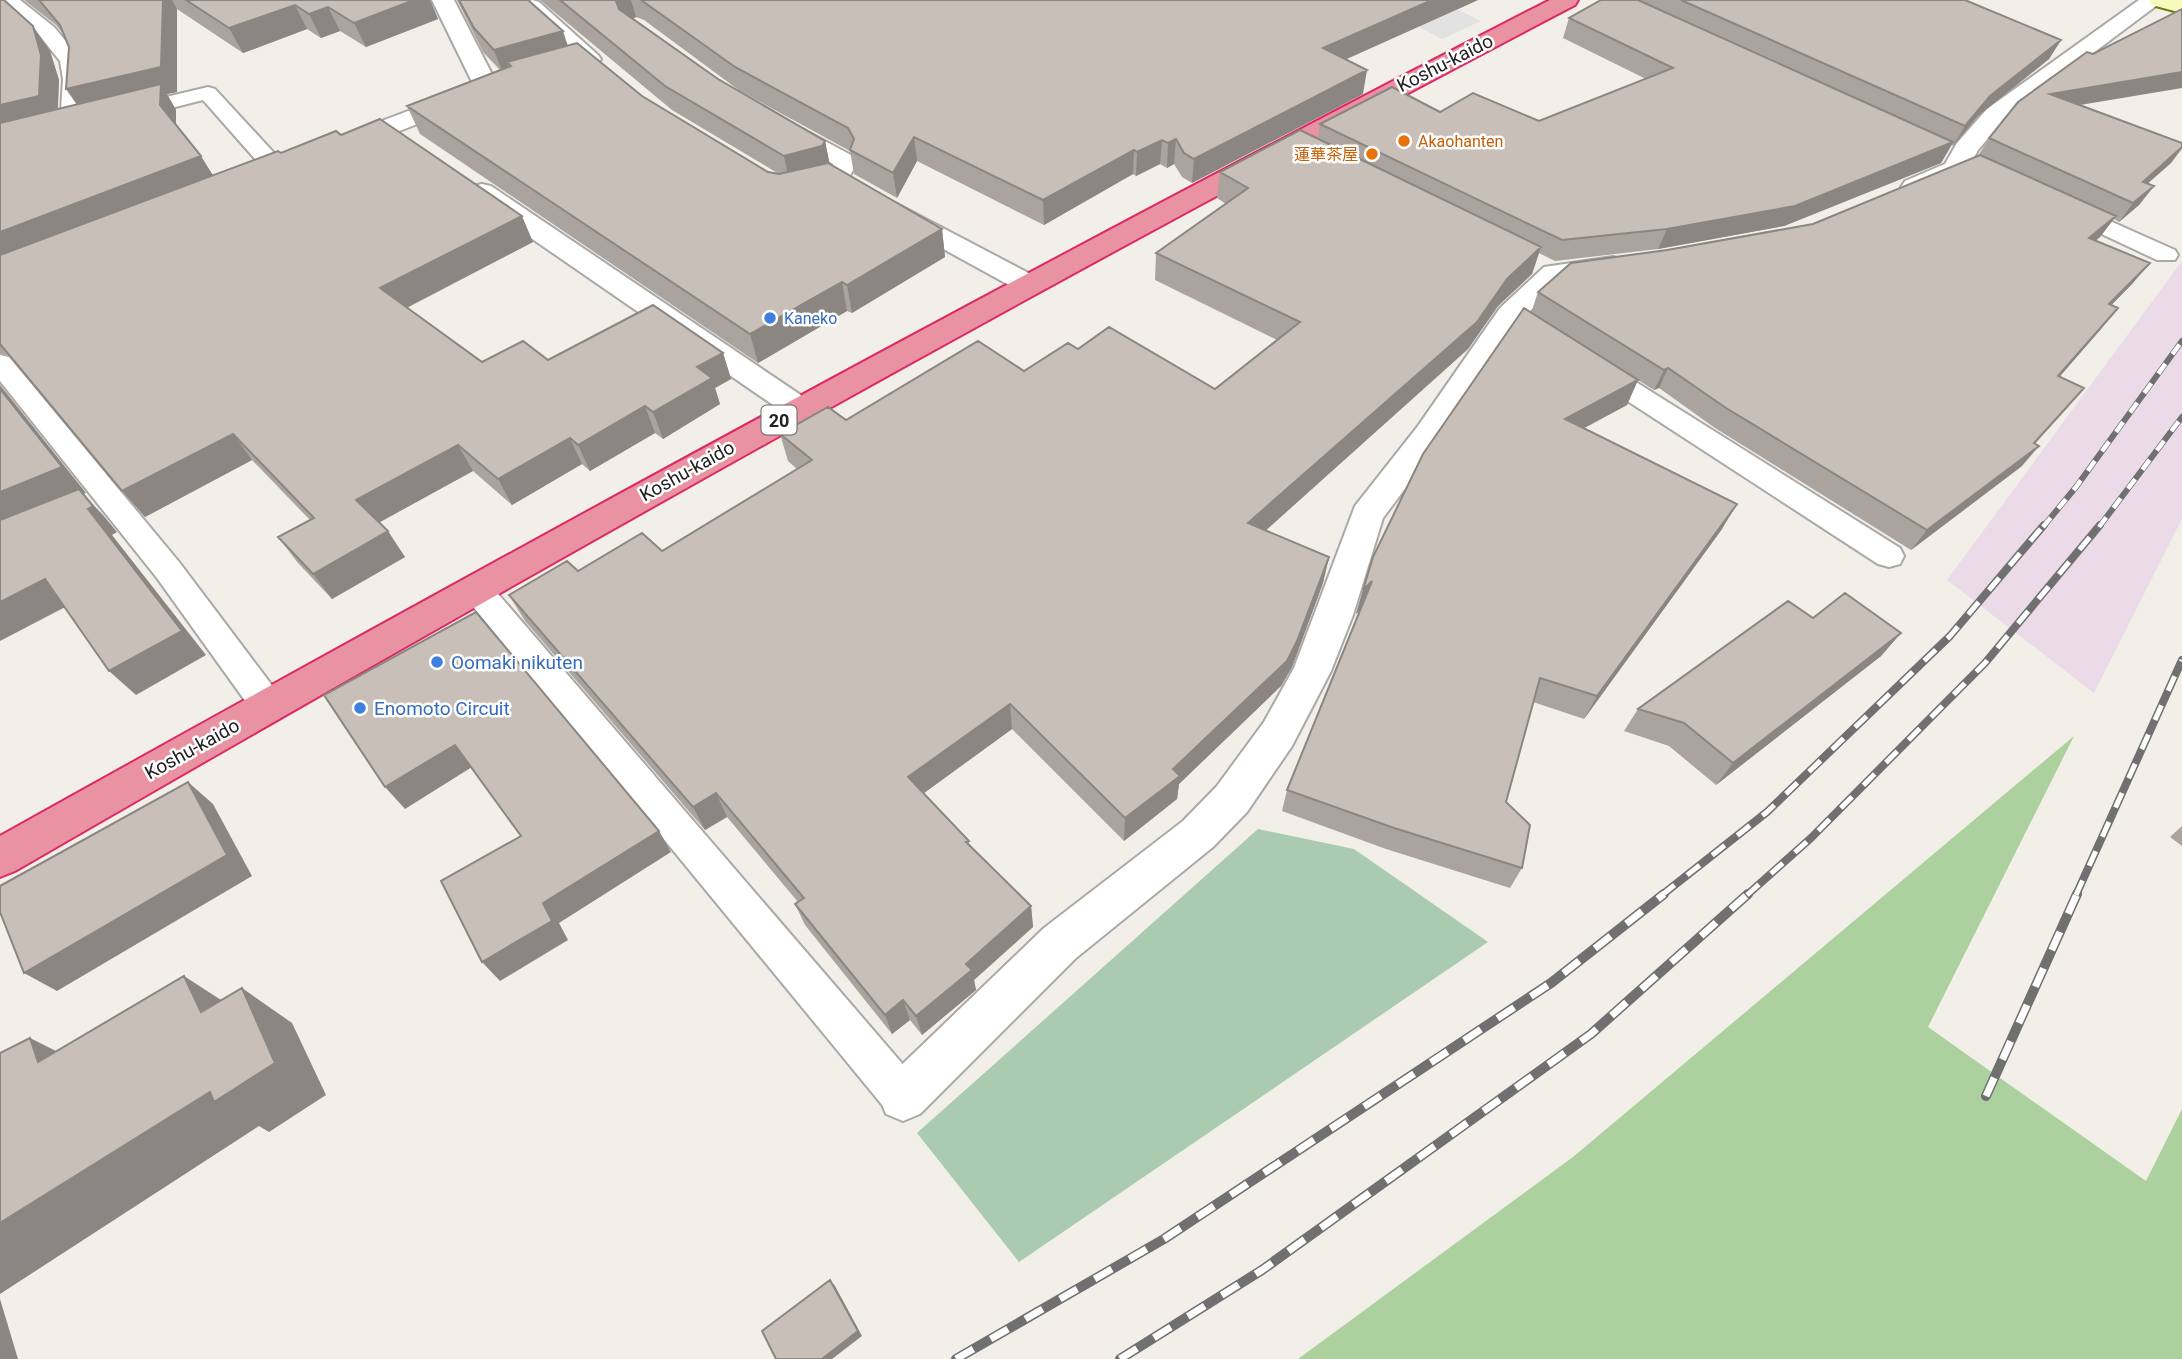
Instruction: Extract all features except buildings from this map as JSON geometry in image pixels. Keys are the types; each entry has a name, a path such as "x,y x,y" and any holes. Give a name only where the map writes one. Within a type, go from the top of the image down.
{"highway":[{"name":"Koshu-kaido","path":"0,858 476,589 1028,284 1304,148 1567,0"}],"street":[{"path":"443,0 487,88"},
{"path":"1889,197 1956,169 1966,148 1996,114 2153,0"},
{"path":"2160,0 2182,6"},
{"path":"565,66 591,59 611,76"},
{"path":"388,136 487,88 513,81"},
{"path":"456,174 800,409"},
{"path":"811,186 837,179 1028,284"},
{"path":"902,1097 1060,943 1198,834 1233,799 1278,734 1312,671 1335,615 1367,515 1429,434 1522,322 1541,267 1644,261"}],"lane":[{"path":"8,0 54,36 73,71 69,109 71,127"},
{"path":"532,6 591,59"},
{"path":"47,133 208,93 278,171"},
{"path":"767,116 844,160 845,165 837,179"},
{"path":"2052,202 2166,255"},
{"path":"1568,351 1889,556"},
{"path":"0,363 98,503 168,570 268,706"},
{"path":"476,589 902,1097"}],"shaded area":[{"path":"1365,0 1439,0 1481,21 1442,39"},
{"path":"2182,261 2182,519 2094,693 1947,580"}],"green space":[{"path":"2074,736 1928,1027 2146,1181 2182,1109 2182,1359 1298,1359 1573,1157"},
{"path":"1258,829 1354,849 1488,942 1019,1262 917,1133"}],"railway":[{"path":"2043,527 2076,487 2182,341"},
{"path":"2099,527 2182,417"},
{"path":"1662,895 1767,812 1950,636 2044,525"},
{"path":"1747,895 1811,838 1985,663 2100,525"},
{"path":"2076,895 2182,660"},
{"path":"956,1359 1164,1239 1551,983 1664,894"},
{"path":"1120,1359 1262,1270 1591,1034 1748,894"},
{"path":"1986,1096 2077,894"}],"place":[{"name":"Akaohanten","path":"1404,141"},
{"name":"蓮華茶屋","path":"1372,154"},
{"name":"Kaneko","path":"770,318"},
{"name":"Oomaki nikuten","path":"437,662"},
{"name":"Enomoto Circuit","path":"360,708"}]}
